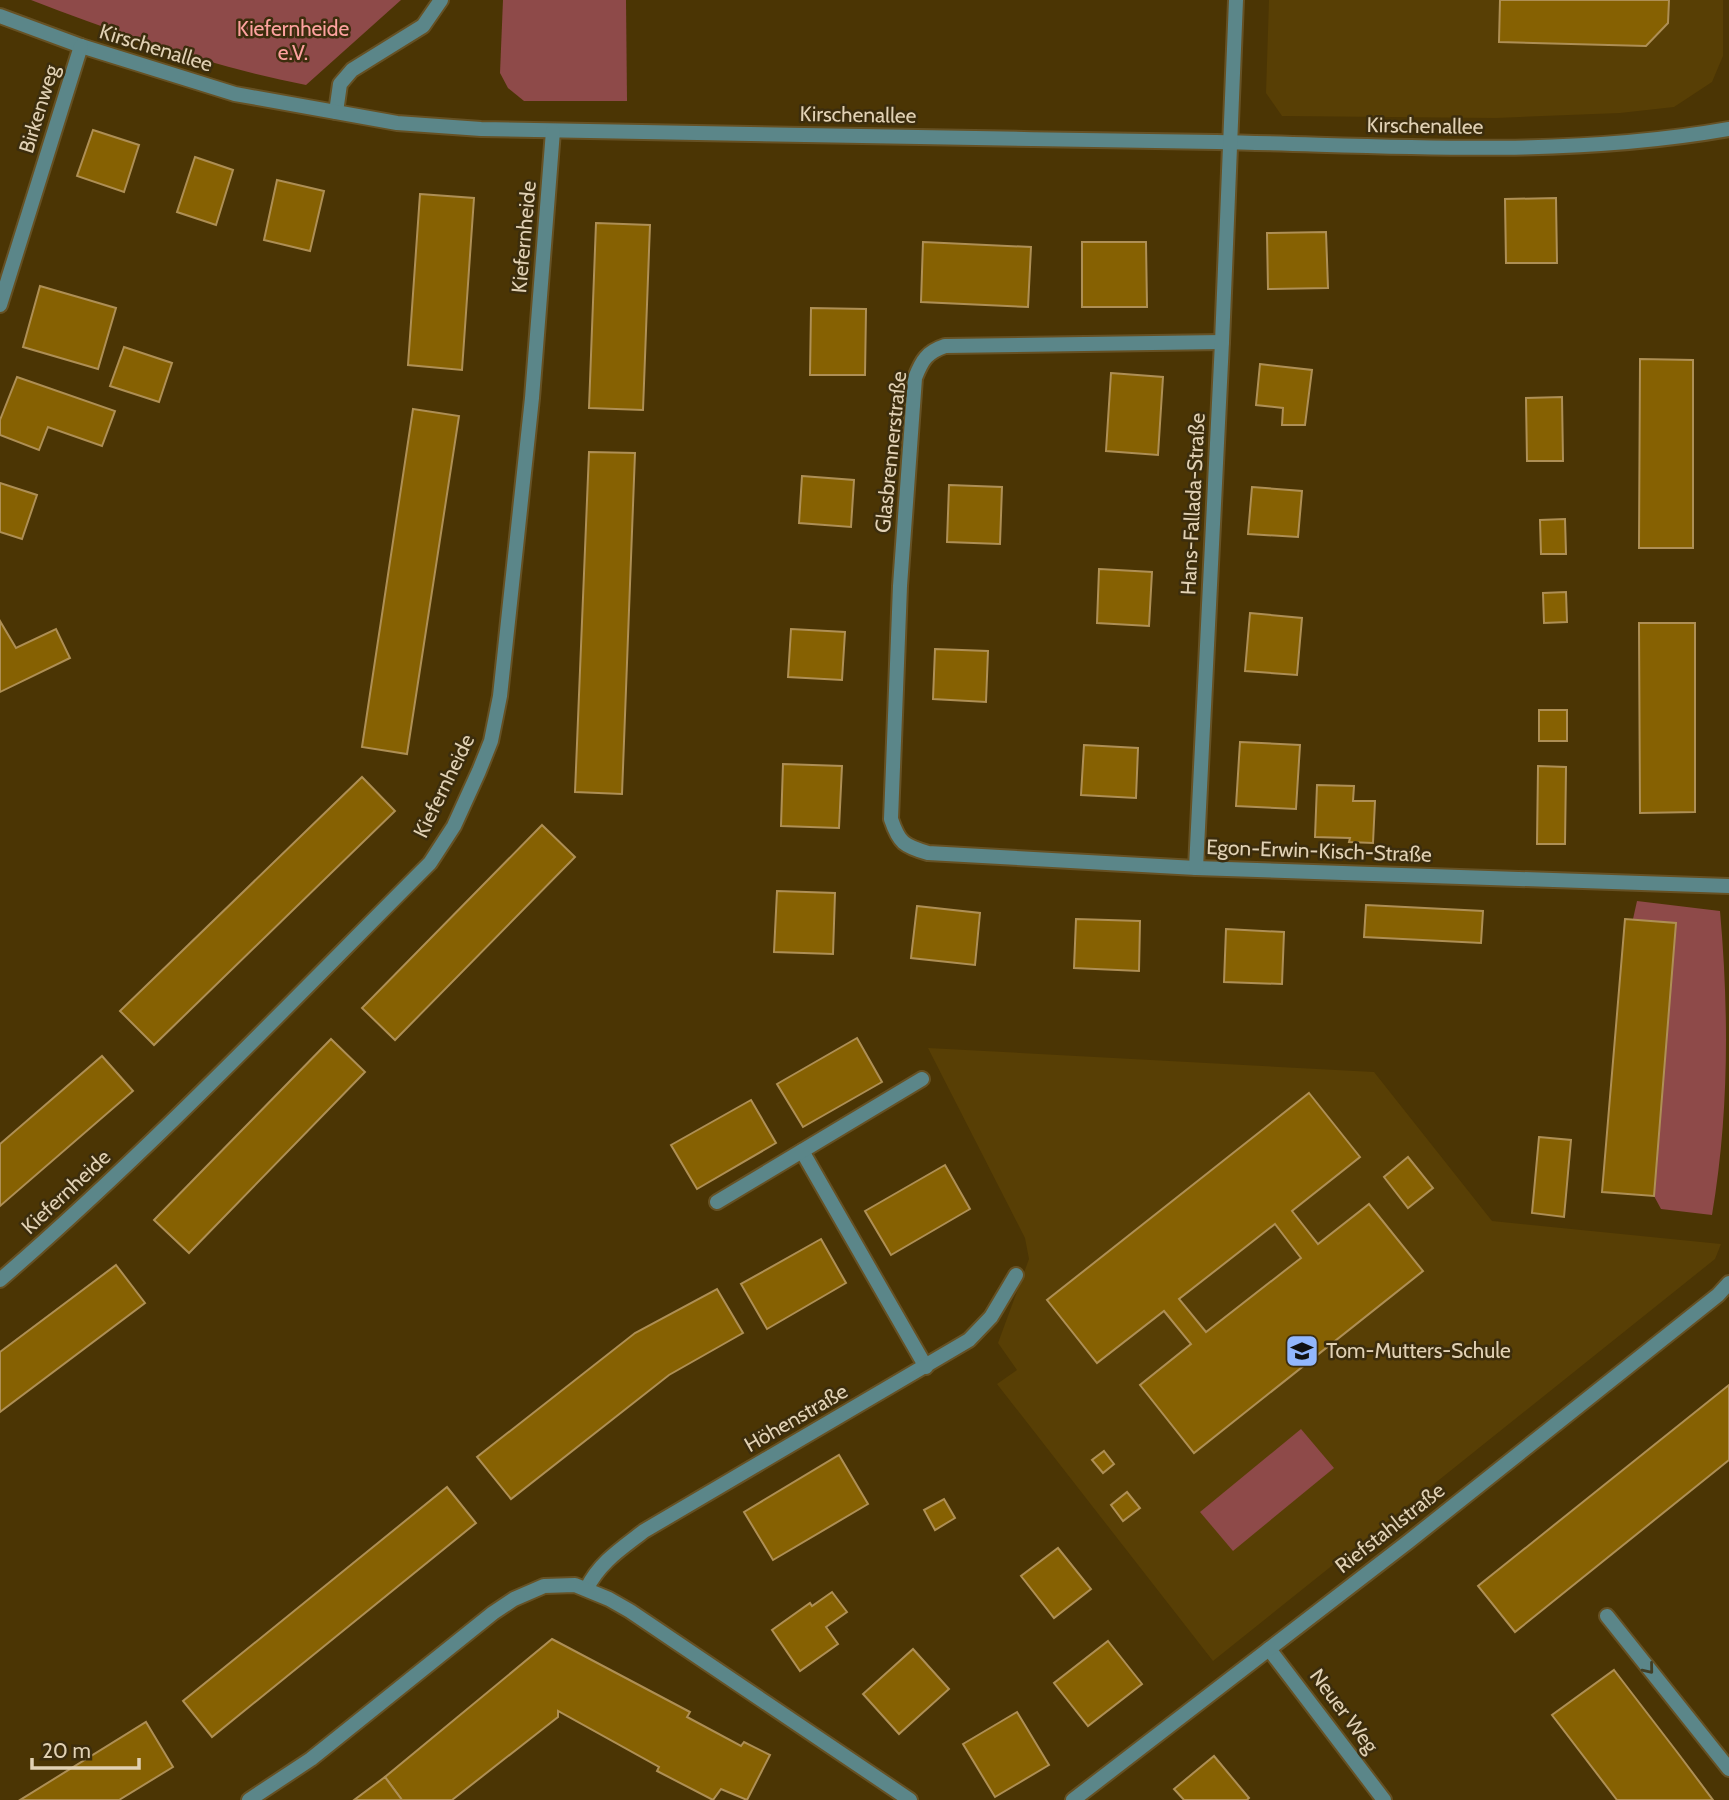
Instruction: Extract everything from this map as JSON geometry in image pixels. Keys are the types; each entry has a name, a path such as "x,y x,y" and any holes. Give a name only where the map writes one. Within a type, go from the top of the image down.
{"street":[{"path":"336,112 340,84 352,70 423,26 441,0"},
{"name":"Hans-Fallada-Straße","path":"1196,868 1236,0"},
{"name":"Kirschenallee","path":"0,16 81,46 235,94 397,123 481,129 1230,142 1467,149 1655,141 1729,129"},
{"name":"Birkenweg","path":"0,305 81,46"},
{"name":"Kiefernheide","path":"0,1280 59,1229 206,1088 430,863 454,826 491,741 500,696 532,398 553,131"},
{"name":"Glasbrennerstraße","path":"908,848 897,837 891,819 901,572 915,377 921,362 929,351 945,346 1222,342"},
{"name":"Egon-Erwin-Kisch-Straße","path":"908,848 928,853 1196,868 1729,886"},
{"path":"717,1202 922,1079"},
{"path":"802,1151 926,1367"},
{"name":"Höhenstraße","path":"587,1588 605,1561 644,1531 926,1367 980,1331 1016,1275"},
{"name":"Riefstahlstraße","path":"1073,1800 1579,1406 1718,1295 1729,1283"},
{"path":"249,1800 311,1759 514,1599 544,1586 560,1584 587,1588 630,1611 910,1800"},
{"path":"1606,1616 1729,1769"},
{"name":"Neuer Weg","path":"1269,1648 1384,1800"}],"shaded area":[{"path":"1269,0 1723,0 1723,56 1712,82 1674,107 1620,113 1496,118 1282,116 1266,93"},
{"name":"Tom-Mutters-Schule","path":"928,1048 1374,1072 1492,1221 1721,1244 1715,1259 1213,1661 997,1384 1017,1370 998,1343 1029,1259 1025,1238"}],"green space":[{"name":"Kiefernheide e.V.","path":"31,0 401,0 306,85 235,69 167,48"},
{"path":"503,0 626,0 627,101 524,101 508,88 500,73"},
{"path":"1637,901 1720,911 1726,1063 1722,1140 1712,1215 1661,1209 1654,1196 1676,924 1633,919"},
{"path":"1301,1429 1334,1468 1233,1551 1200,1512"}],"building":[{"path":"1500,0 1669,0 1668,23 1646,46 1499,42"},
{"path":"93,130 139,145 124,192 77,176"},
{"path":"195,157 233,170 216,225 177,212"},
{"path":"277,180 324,191 310,251 264,240"},
{"path":"420,194 474,198 462,370 408,365"},
{"path":"1556,198 1557,263 1506,263 1505,199"},
{"path":"596,223 650,225 643,410 589,408"},
{"path":"1326,232 1328,288 1268,289 1267,233"},
{"path":"923,242 1031,247 1028,307 921,302"},
{"path":"1082,242 1146,242 1147,307 1082,307"},
{"path":"40,286 116,308 98,369 23,347"},
{"path":"811,308 866,309 865,375 810,375"},
{"path":"124,347 172,363 159,402 110,386"},
{"path":"1640,359 1693,360 1693,548 1639,548"},
{"path":"1260,364 1312,370 1305,425 1282,425 1283,408 1256,405"},
{"path":"1111,373 1163,377 1158,455 1106,451"},
{"path":"17,377 115,411 102,446 48,427 39,450 0,435 0,420"},
{"path":"1562,397 1563,461 1527,461 1526,398"},
{"path":"413,409 459,416 407,754 362,747"},
{"path":"589,452 635,453 622,794 575,792"},
{"path":"802,476 854,480 851,527 799,523"},
{"path":"0,483 37,495 22,539 0,532"},
{"path":"949,485 1002,487 1000,544 947,542"},
{"path":"1252,487 1302,491 1298,537 1248,534"},
{"path":"1565,519 1566,554 1541,554 1540,520"},
{"path":"1099,569 1152,572 1149,626 1097,623"},
{"path":"1566,592 1567,622 1544,623 1543,593"},
{"path":"1250,613 1302,618 1297,675 1245,671"},
{"path":"0,621 16,648 56,629 70,658 0,692"},
{"path":"1639,623 1695,623 1695,812 1640,813"},
{"path":"791,629 845,632 842,680 788,677"},
{"path":"935,649 988,651 986,702 933,699"},
{"path":"1539,710 1567,710 1567,741 1539,741"},
{"path":"1240,742 1300,745 1296,809 1236,806"},
{"path":"1084,745 1138,748 1136,798 1081,795"},
{"path":"783,764 842,766 839,828 781,826"},
{"path":"1538,766 1566,767 1565,844 1537,844"},
{"path":"362,777 395,811 154,1045 120,1011"},
{"path":"1317,785 1354,786 1353,801 1375,801 1373,843 1349,842 1350,838 1315,837"},
{"path":"542,825 575,857 395,1040 362,1008"},
{"path":"777,891 835,893 833,954 774,952"},
{"path":"1366,905 1483,911 1481,943 1364,937"},
{"path":"917,906 980,913 975,965 911,958"},
{"path":"1076,919 1140,921 1139,971 1074,968"},
{"path":"1625,919 1676,923 1654,1196 1602,1192"},
{"path":"1226,929 1284,932 1282,984 1224,982"},
{"path":"857,1038 882,1082 803,1127 777,1084"},
{"path":"331,1039 365,1072 189,1253 154,1220"},
{"path":"102,1056 133,1091 0,1206 0,1144"},
{"path":"1309,1093 1360,1157 1292,1211 1318,1244 1369,1204 1423,1271 1194,1453 1140,1385 1191,1344 1164,1311 1097,1363 1047,1300","holes":["1275,1224 1301,1258 1206,1332 1179,1299"]},
{"path":"751,1100 776,1143 697,1189 671,1145"},
{"path":"1539,1137 1571,1140 1564,1217 1532,1213"},
{"path":"1408,1157 1433,1188 1408,1208 1384,1177"},
{"path":"945,1165 970,1209 891,1255 865,1211"},
{"path":"821,1239 846,1283 767,1329 741,1284"},
{"path":"116,1265 145,1303 0,1412 0,1352"},
{"path":"717,1289 743,1333 669,1375 511,1499 477,1457 635,1333"},
{"path":"1729,1385 1729,1460 1515,1632 1478,1586"},
{"path":"1104,1451 1114,1464 1103,1473 1092,1460"},
{"path":"839,1455 868,1504 773,1560 744,1512"},
{"path":"447,1487 476,1523 212,1737 183,1701"},
{"path":"1127,1492 1140,1508 1123,1521 1111,1505"},
{"path":"944,1499 955,1518 935,1530 924,1510"},
{"path":"1058,1548 1091,1589 1054,1618 1021,1576"},
{"path":"832,1592 847,1612 826,1627 838,1644 800,1671 772,1630 810,1603 812,1606"},
{"path":"552,1639 690,1712 687,1717 741,1746 744,1742 770,1755 747,1800 721,1789 713,1800 657,1771 659,1767 558,1711 558,1717 452,1800 402,1800 385,1777"},
{"path":"1108,1641 1142,1684 1088,1726 1054,1683"},
{"path":"913,1649 949,1689 899,1734 863,1694"},
{"path":"1614,1670 1713,1800 1617,1800 1552,1715"},
{"path":"1017,1712 1049,1765 995,1797 963,1744"},
{"path":"146,1722 173,1767 119,1800 20,1800"},
{"path":"1214,1756 1249,1798 1247,1800 1184,1800 1174,1789"},
{"path":"385,1777 402,1800 354,1800"}],"place":[{"name":"Tom-Mutters-Schule","path":"1302,1351"}]}
